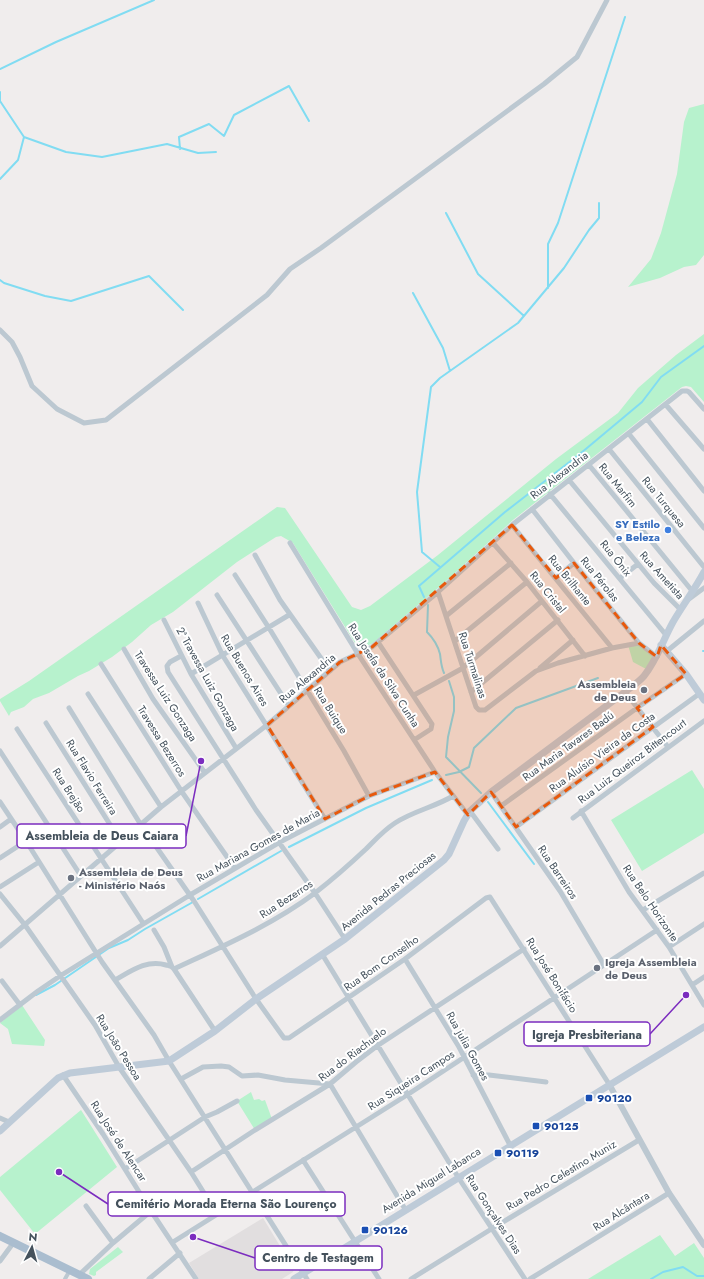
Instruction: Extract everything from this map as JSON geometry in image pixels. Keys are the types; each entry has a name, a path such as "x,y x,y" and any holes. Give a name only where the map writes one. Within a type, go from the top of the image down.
{"main road":[{"name":"Avenida Pedras Preciosas","path":"169,1061 215,1031 256,999 345,940 444,860 449,854 469,813 492,792 643,677 657,657 661,645 680,609 693,592 704,572"},
{"path":"661,645 686,674 704,700"},
{"name":"Avenida Miguel Labanca","path":"294,1279 305,1276 354,1241 704,1027"},
{"path":"0,1131 58,1078 70,1073 169,1061"},
{"path":"0,1236 88,1279"}],"street":[{"path":"0,330 15,347 32,386 57,409 84,422 106,420 267,295 290,269 532,94 577,57 607,0"},
{"name":"Rua Alexandria","path":"0,946 161,807 267,725 346,658 372,647 438,592 492,543 550,494 629,434 682,391 689,392 704,409"},
{"path":"666,405 704,449"},
{"path":"647,419 704,491"},
{"path":"629,434 704,528"},
{"name":"Rua Turquesa","path":"609,449 704,567"},
{"name":"Rua Marfim","path":"589,465 693,592"},
{"name":"Rua Ametista","path":"569,480 667,598 680,609"},
{"name":"Rua Ônix","path":"550,494 666,635"},
{"name":"Rua Pérolas","path":"532,509 639,643 657,657"},
{"name":"Rua Brilhante","path":"512,526 612,648"},
{"name":"Rua Josefa da Silva Cunha","path":"290,543 358,654 435,772 453,796 498,849"},
{"name":"Rua Cristal","path":"492,543 527,582 585,656"},
{"path":"255,555 289,615 330,671"},
{"path":"446,616 511,563"},
{"path":"556,578 574,563"},
{"path":"620,578 638,564"},
{"name":"Rua Buique","path":"235,575 357,771 369,796"},
{"path":"455,641 527,582"},
{"path":"686,601 704,588"},
{"name":"Rua Turmalinas","path":"438,592 476,707 479,710 482,710 536,672 558,663 612,648 639,643"},
{"path":"218,596 289,706"},
{"path":"414,695 463,668 542,601"},
{"name":"Rua Buenos Aires","path":"198,603 222,656 325,819"},
{"path":"191,674 289,615"},
{"name":"2ª Travessa Luiz Gonzaga","path":"164,620 191,674 236,748"},
{"path":"471,692 558,620"},
{"path":"667,651 704,621"},
{"path":"536,672 573,640"},
{"path":"378,642 414,695 432,726 431,729 414,740"},
{"name":"Travessa Luiz Gonzaga","path":"124,649 156,704 205,773"},
{"path":"181,656 166,666 168,672 256,810 315,893 345,940"},
{"name":"Travessa Bezerros","path":"101,664 182,792 234,867"},
{"name":"Rua Maria Tavares Badú","path":"501,806 686,674"},
{"path":"625,692 668,747"},
{"path":"88,694 161,807"},
{"name":"Rua Aluísio Vieira da Costa","path":"516,827 699,694"},
{"path":"69,708 141,825 190,894 256,999"},
{"name":"Rua Luiz Queiroz Bittencourt","path":"573,818 704,720"},
{"name":"Rua Flavio Ferreira","path":"46,723 121,842"},
{"name":"Rua Brejão","path":"17,729 143,924"},
{"path":"0,751 82,876"},
{"name":"Rua Mariana Gomes de Maria","path":"0,1020 60,976 234,867 369,796 435,772"},
{"name":"Rua Barreiros","path":"492,792 560,891 604,965"},
{"name":"Rua Bezerros","path":"173,968 224,946 268,923 315,893 354,860 387,828 396,822 453,796"},
{"path":"0,802 102,962 154,1035 305,1276"},
{"name":"Rua Belo Horizonte","path":"581,811 630,892 669,947 704,1005"},
{"path":"0,827 12,819"},
{"path":"0,858 26,841"},
{"path":"0,887 39,862"},
{"path":"644,910 704,873"},
{"name":"Rua João Pessoa","path":"0,894 25,925 95,1025 119,1067 191,1172 217,1214"},
{"name":"Rua José Bonifácio","path":"486,898 491,898 610,1084 669,1193"},
{"name":"Rua Bom Conselho","path":"256,999 284,1038 289,1038 405,960 486,898"},
{"path":"669,947 704,924"},
{"path":"154,930 164,947 173,968 215,1031"},
{"name":"Rua Siqueira Campos","path":"173,1242 407,1095 657,930"},
{"name":"Rua do Riachuelo","path":"191,1172 330,1084 377,1046 524,949"},
{"name":"Rua Gonçalves Dias","path":"322,954 458,1177 525,1279"},
{"name":"Rua julia Gomes","path":"405,960 459,1047 510,1145"},
{"path":"115,980 145,964 163,964 173,968"},
{"path":"692,985 704,977"},
{"path":"2,981 20,1005"},
{"path":"181,1079 203,1067 221,1066 229,1067 242,1076 258,1075 285,1080 330,1084 406,1209"},
{"path":"473,1075 489,1075 546,1082"},
{"name":"Rua José de Alencar","path":"63,1076 103,1134 196,1279"},
{"path":"125,1169 205,1117 218,1112 237,1101"},
{"path":"0,1118 9,1122"},
{"name":"Rua Pedro Celestino Muniz","path":"411,1279 492,1228 639,1140"},
{"path":"303,1160 378,1279"},
{"path":"669,1193 704,1245"},
{"name":"Rua Alcântara","path":"530,1279 669,1193"},
{"path":"86,1206 113,1243"},
{"path":"79,1275 113,1243 151,1211"},
{"path":"0,1261 14,1242"},
{"path":"149,1279 180,1253"},
{"path":"65,1279 70,1270"}],"highlighted area":[{"path":"512,525 556,578 574,563 639,643 657,657 661,645 686,674 637,708 653,727 516,827 491,792 468,815 435,772 369,796 325,819 267,725 340,662 372,647"}],"shaded area":[{"path":"263,1218 294,1269 293,1272 282,1279 199,1279 189,1263"}],"green space":[{"path":"704,104 704,255 696,265 684,267 660,278 628,287 651,259 661,233 677,174 684,122 689,108"},
{"path":"704,334 704,402 691,387 682,387 513,520 444,583 373,643 360,646 355,643 293,543 281,536 276,537 237,562 173,612 151,625 112,657 89,671 49,693 33,699 24,707 11,712 9,716 0,701 0,699 29,681 277,507 285,508 352,607 361,610 370,606 438,555 556,459 618,413 638,388 676,355"},
{"path":"639,643 657,657 648,670 633,662 628,645"},
{"path":"692,770 704,789 704,833 642,871 611,820"},
{"path":"22,1005 45,1040 44,1046 12,1044 8,1029 0,1023"},
{"path":"251,1092 254,1100 265,1100 272,1119 255,1130 237,1101"},
{"path":"81,1110 117,1167 35,1234 0,1190 0,1177"},
{"path":"660,1235 675,1256 694,1243 704,1258 704,1279 588,1279"},
{"path":"118,1247 123,1252 96,1272 96,1275 94,1276 89,1274 90,1269"}],"waterway":[{"path":"0,69 56,42 154,0"},
{"path":"548,288 548,244 558,223 625,17"},
{"path":"180,149 179,137 209,124 224,136 234,115 289,86 309,121"},
{"path":"0,92 0,101 24,137 18,160 0,179"},
{"path":"24,137 66,152 102,157 167,144 198,153 216,152"},
{"path":"440,567 422,552 417,492 431,387 440,378 518,323 564,268 589,230 599,218 599,203"},
{"path":"446,213 478,274 524,316"},
{"path":"0,280 4,283 45,296 71,301 149,276 183,310"},
{"path":"413,293 443,348 450,371"},
{"path":"424,597 419,586 505,512 581,453 642,402 661,377 704,346"},
{"path":"428,605 427,632 438,648 444,673"},
{"path":"446,775 459,772 469,767 474,748 516,708 598,678"},
{"path":"449,681 454,697 454,711 448,737 446,757 481,793"},
{"path":"289,847 366,808 432,780"},
{"path":"488,802 534,864"},
{"path":"198,899 281,851"},
{"path":"36,995 55,985 109,948 128,940 193,902"},
{"path":"651,1279 663,1272 683,1267 697,1276 704,1276"}],"place":[{"name":"SY Estilo e Beleza","path":"668,530"},
{"name":"Assembleia de Deus","path":"644,690"},
{"name":"Assembleia de Deus Caiara","path":"201,761"},
{"name":"Assembleia de Deus - Ministério Naós","path":"71,878"},
{"name":"Igreja Assembleia de Deus","path":"597,968"},
{"name":"Igreja Presbiteriana","path":"686,995"},
{"name":"90120","path":"589,1098"},
{"name":"90125","path":"536,1126"},
{"name":"90119","path":"498,1153"},
{"name":"Cemitério Morada Eterna São Lourenço","path":"59,1172"},
{"name":"90126","path":"365,1230"},
{"name":"Centro de Testagem","path":"193,1237"}]}
